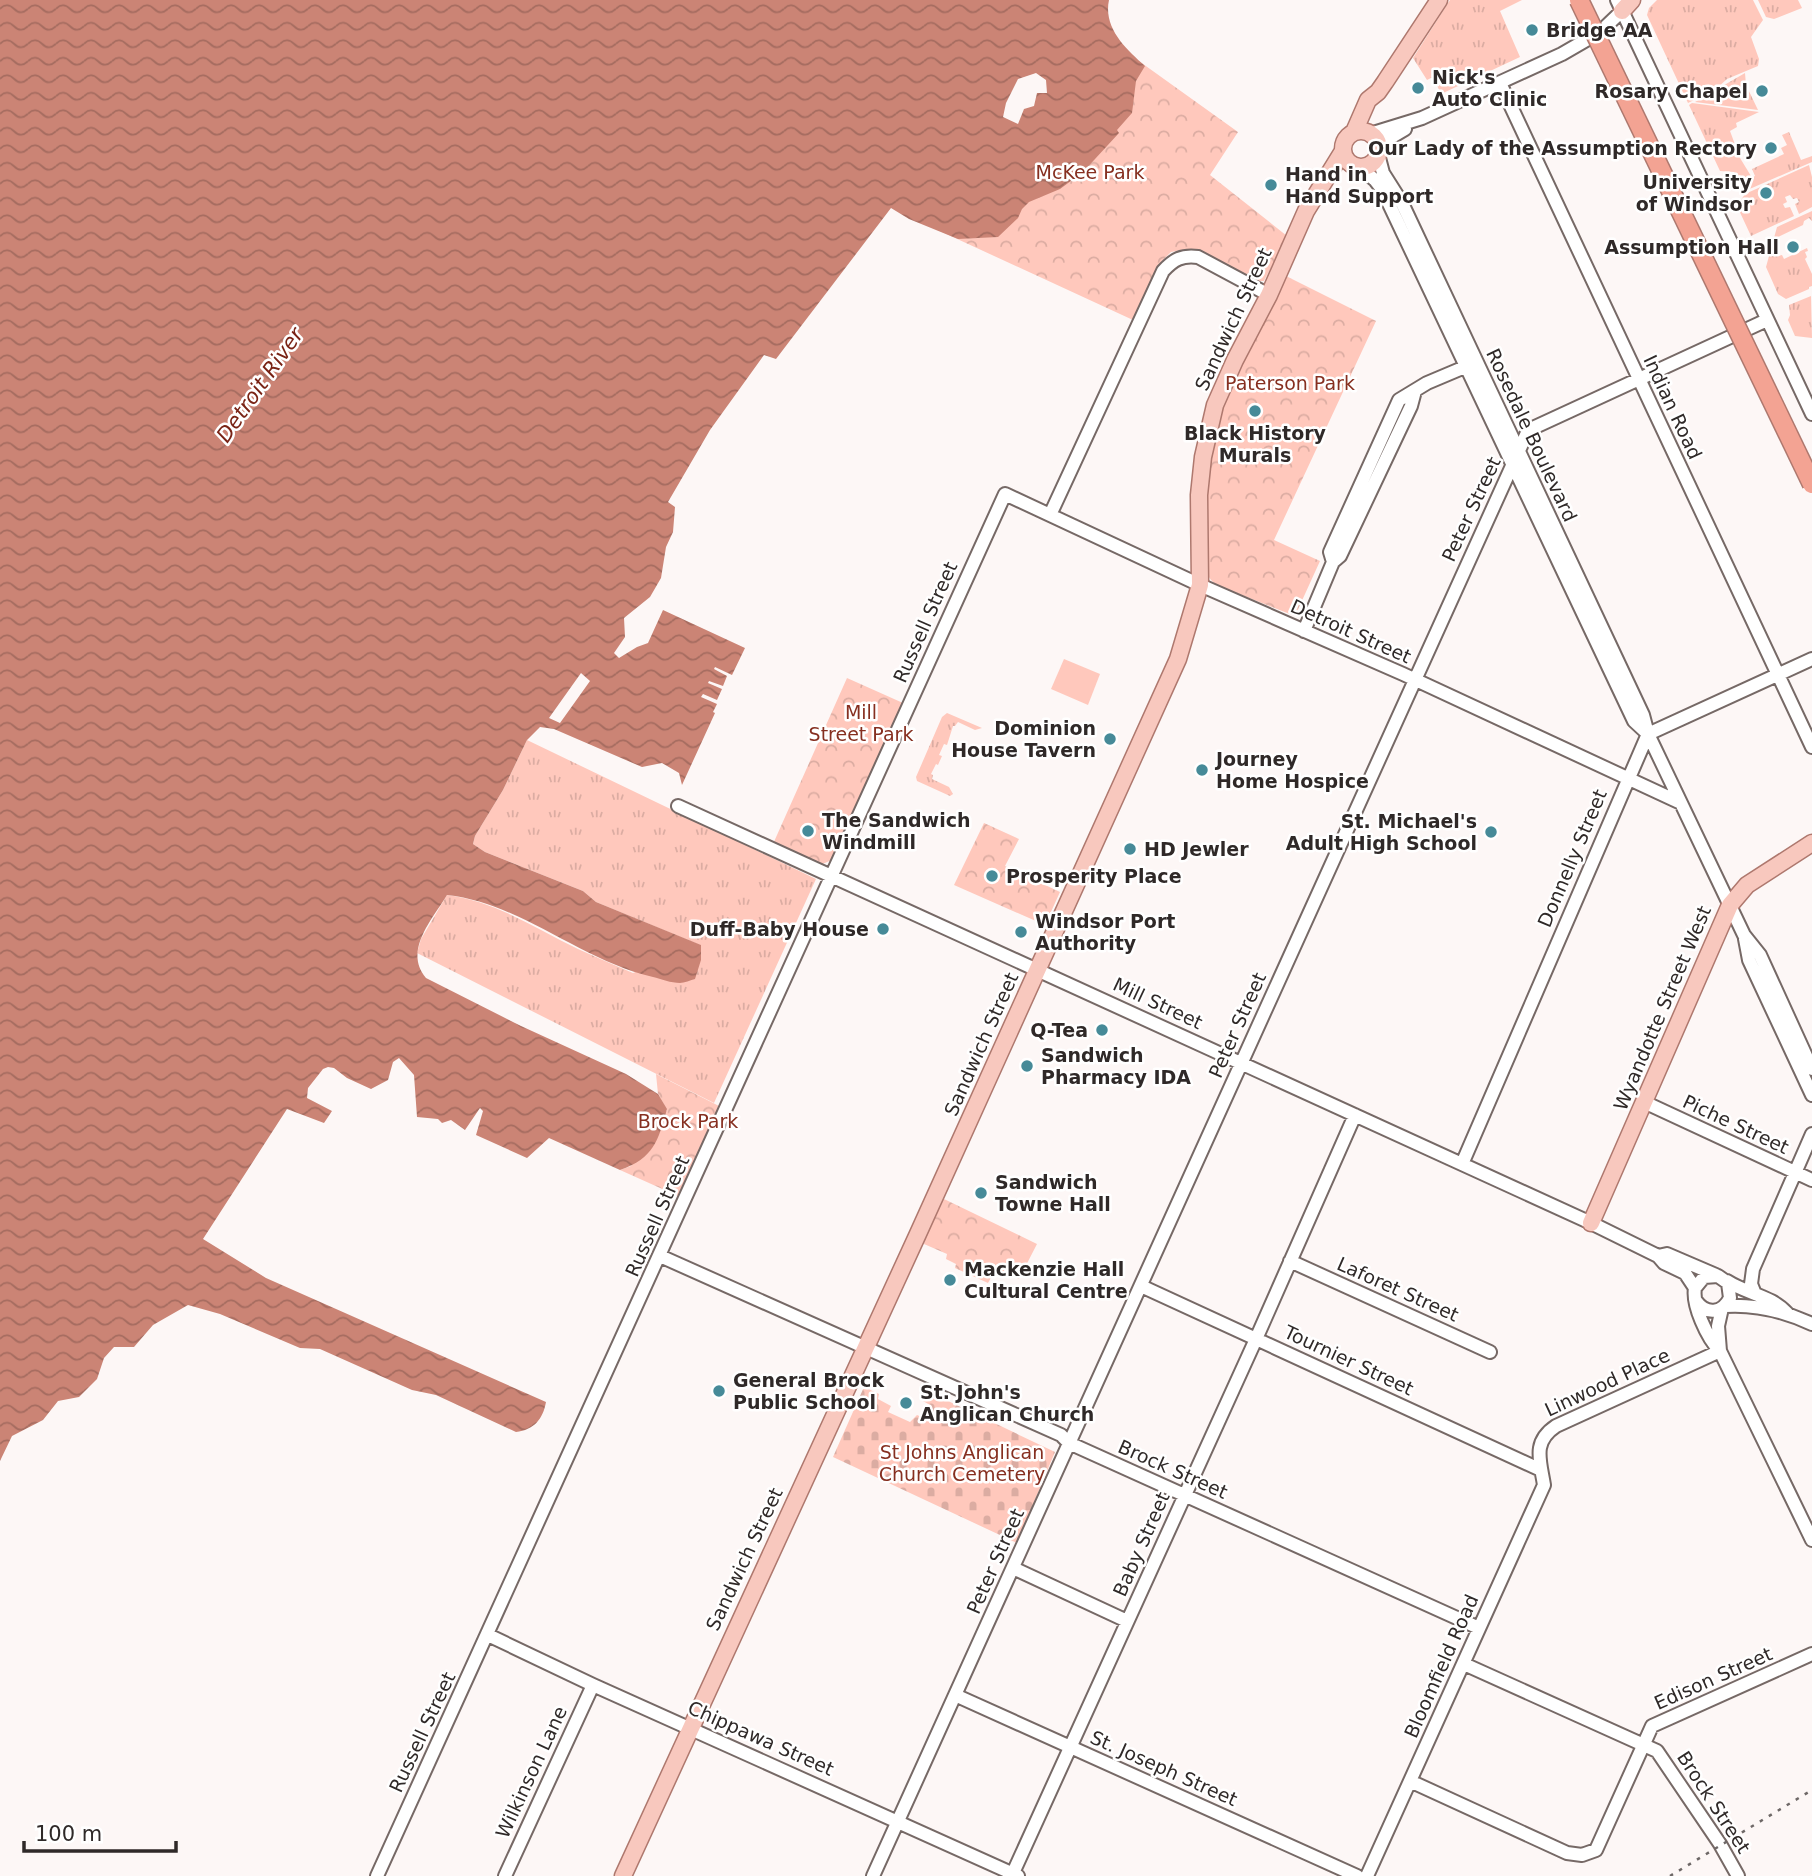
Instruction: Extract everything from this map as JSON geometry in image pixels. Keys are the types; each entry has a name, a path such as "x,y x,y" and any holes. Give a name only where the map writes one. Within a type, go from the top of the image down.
{"highway":[{"path":"1579,0 1812,484"}],"main road":[{"path":"1306,211 1336,179 1371,164 1370,115 1378,92 1439,0"},
{"path":"1306,211 1343,151 1345,140 1370,141"},
{"path":"1343,151 1348,162 1359,167"},
{"name":"Sandwich Street","path":"622,1876 1178,659 1200,585 1199,495 1208,429 1215,405 1235,360 1269,295 1306,211"},
{"name":"Wyandotte Street West","path":"1591,1223 1730,905 1747,884 1812,844"}],"street":[{"path":"1370,141 1416,124 1422,118 1588,41 1600,32 1623,4 1812,414"},
{"name":"Indian Road","path":"1500,83 1812,747"},
{"name":"Rosedale Boulevard","path":"1370,141 1384,173 1402,203 1513,464 1634,721 1648,734"},
{"name":"Rosedale Boulevard","path":"1359,167 1376,180 1382,189 1519,451 1643,715 1648,734 1744,935 1760,955 1812,1069"},
{"path":"1050,515 1163,271 1178,257 1198,257 1269,295"},
{"name":"Peter Street","path":"873,1876 1526,435 1535,427 1768,320"},
{"path":"1304,631 1332,562 1330,552 1399,400 1427,383 1472,364"},
{"name":"Detroit Street","path":"1005,494 1681,803"},
{"name":"Russell Street","path":"377,1876 1005,494"},
{"path":"1648,734 1812,659"},
{"name":"Donnelly Street","path":"1462,1164 1648,734"},
{"name":"Mill Street","path":"678,806 1591,1223 1658,1256 1664,1264 1685,1273 1695,1294"},
{"name":"Rosedale Boulevard","path":"1744,935 1749,960 1812,1095"},
{"name":"Piche Street","path":"1644,1102 1812,1180"},
{"name":"Baby Street","path":"1015,1875 1355,1115"},
{"path":"1755,1294 1751,1284 1753,1269 1812,1134"},
{"name":"Mill Street","path":"1658,1256 1667,1254 1721,1278 1742,1291 1778,1303 1787,1313"},
{"name":"Brock Street","path":"660,1256 1479,1628"},
{"name":"Laforet Street","path":"1290,1261 1490,1352"},
{"path":"1753,1269 1741,1278 1704,1277 1695,1294 1712,1343 1720,1351 1812,1540"},
{"path":"1720,1351 1718,1326 1731,1293 1721,1278"},
{"name":"Tournier Street","path":"1141,1286 1541,1469"},
{"path":"1695,1294 1701,1308 1709,1311 1724,1307"},
{"name":"Mill Street","path":"1724,1307 1748,1304 1787,1313 1812,1324"},
{"name":"Linwood Place","path":"1541,1469 1539,1449 1544,1434 1556,1426 1720,1351"},
{"name":"Bloomfield Road","path":"1367,1876 1544,1485 1541,1469"},
{"path":"1013,1568 1127,1621"},
{"name":"Chippawa Street","path":"488,1635 897,1821 998,1872 1015,1875"},
{"name":"Edison Street","path":"1410,1781 1567,1853 1582,1855 1596,1850 1653,1726 1812,1654"},
{"name":"Brock Street","path":"1464,1664 1657,1751 1727,1855 1738,1876"},
{"name":"Wilkinson Lane","path":"505,1876 593,1685"},
{"name":"St. Joseph Street","path":"956,1695 1357,1876"}],"green space":[{"path":"1450,0 1522,0 1500,11 1520,57 1441,94 1433,77 1427,80 1413,58"},
{"path":"1657,0 1753,0 1763,20 1751,37 1759,59 1758,66 1727,79 1716,89 1688,103 1647,15 1649,8"},
{"path":"1758,0 1798,0 1802,8 1774,19 1766,17"},
{"name":"McKee Park","path":"1090,26 1238,132 1210,175 1287,236 1264,281 1253,281 1197,253 1181,250 1171,252 1161,262 1133,320 916,220"},
{"path":"1745,73 1746,85 1758,110 1695,102"},
{"path":"1692,103 1759,112 1736,123 1737,127 1730,131 1740,158 1751,176 1740,179 1734,172 1720,171 1689,105"},
{"path":"1789,132 1801,160 1812,156 1812,162 1745,191 1745,181 1755,176 1752,169 1784,154 1781,148 1787,145 1782,135"},
{"path":"1809,165 1812,177 1812,207 1799,214 1795,204 1799,202 1797,198 1793,199 1790,195 1785,197 1787,202 1783,204 1785,208 1790,207 1794,216 1751,236 1737,206 1745,194"},
{"path":"1812,211 1812,221 1809,218 1803,225 1774,239 1778,256 1782,255 1784,259 1807,248 1808,251 1805,252 1805,259 1812,274 1812,286 1786,299 1778,294 1766,267 1777,227"},
{"name":"Paterson Park","path":"1286,276 1376,321 1274,540 1320,561 1295,616 1219,586 1207,573 1207,483 1220,414 1239,366"},
{"path":"1811,296 1812,338 1795,336 1788,320 1789,305"},
{"path":"1064,659 1100,674 1088,705 1051,689"},
{"name":"Mill Street Park","path":"847,678 903,703 832,860 820,865 773,844"},
{"path":"947,713 982,728 975,730 958,722 953,726 947,745 944,744 939,755 942,756 931,774 932,779 949,787 953,794 950,796 917,781 916,777 942,717"},
{"path":"527,740 816,879 714,1103 417,953 421,939 447,895 498,909 633,973 700,945 596,902 583,891 485,852 473,844"},
{"name":"Prosperity Place","path":"984,823 1019,839 1005,866 1060,892 1045,925 954,885"},
{"name":"Brock Park","path":"656,1074 721,1107 678,1196 620,1170 631,1166 667,1110 658,1094"},
{"path":"944,1199 1037,1244 1019,1279 996,1269 988,1283 955,1268 956,1264 946,1259 947,1254 924,1244 925,1233 937,1206"},
{"name":"St Johns Anglican Church Cemetery","path":"864,1387 879,1394 878,1399 891,1406 888,1412 910,1422 917,1415 924,1418 930,1405 923,1401 927,1391 1055,1452 1017,1543 833,1457"}],"water":[{"name":"Detroit River","path":"0,0 1109,0 1109,20 1113,29 1124,45 1145,66 1136,81 1132,113 1117,130 1119,133 1083,172 1060,189 1029,202 1018,218 998,237 958,239 909,219 891,208 776,359 764,355 710,430 668,502 675,507 673,532 666,547 661,578 650,597 624,618 625,637 614,653 619,658 648,643 663,610 745,648 732,675 715,667 714,669 727,676 723,686 709,681 708,683 722,689 717,700 703,694 701,697 717,704 682,785 679,773 662,763 642,767 554,729 540,727 527,740 503,790 475,836 473,844 485,852 583,891 596,902 701,945 701,960 695,979 682,983 673,982 627,969 500,909 447,895 422,936 417,957 426,978 521,1026 626,1074 658,1094 667,1109 653,1147 640,1160 620,1170 549,1138 527,1158 476,1135 483,1111 480,1108 465,1130 451,1120 442,1123 438,1119 417,1117 414,1075 399,1058 393,1062 388,1080 371,1089 328,1067 323,1069 308,1088 307,1098 332,1111 324,1123 287,1109 203,1239 266,1278 546,1402 540,1418 528,1429 516,1432 436,1395 412,1390 320,1349 300,1348 220,1314 188,1305 153,1325 134,1347 114,1347 104,1358 97,1379 79,1397 58,1401 43,1420 12,1436 0,1461","holes":["581,673 590,681 560,723 549,718"]}],"pier":[{"path":"1036,73 1046,80 1047,93 1037,93 1034,106 1024,109 1018,124 1003,117 1006,103 1018,79"}],"railway":[{"path":"1670,1876 1812,1790"}],"place":[{"name":"Bridge AA","path":"1532,30"},
{"name":"Nick's Auto Clinic","path":"1418,88"},
{"name":"Rosary Chapel","path":"1762,91"},
{"name":"Our Lady of the Assumption Rectory","path":"1771,148"},
{"name":"Hand in Hand Support","path":"1271,185"},
{"name":"University of Windsor","path":"1766,193"},
{"name":"Assumption Hall","path":"1793,247"},
{"name":"Black History Murals","path":"1255,411"},
{"name":"Dominion House Tavern","path":"1110,739"},
{"name":"Journey Home Hospice","path":"1202,770"},
{"name":"The Sandwich Windmill","path":"808,831"},
{"name":"St. Michael's Adult High School","path":"1491,832"},
{"name":"HD Jewler","path":"1130,849"},
{"name":"Prosperity Place","path":"992,876"},
{"name":"Duff-Baby House","path":"883,929"},
{"name":"Windsor Port Authority","path":"1021,932"},
{"name":"Q-Tea","path":"1102,1030"},
{"name":"Sandwich Pharmacy IDA","path":"1027,1066"},
{"name":"Sandwich Towne Hall","path":"981,1193"},
{"name":"Mackenzie Hall Cultural Centre","path":"950,1280"},
{"name":"General Brock Public School","path":"719,1391"},
{"name":"St. John's Anglican Church","path":"906,1403"}]}
